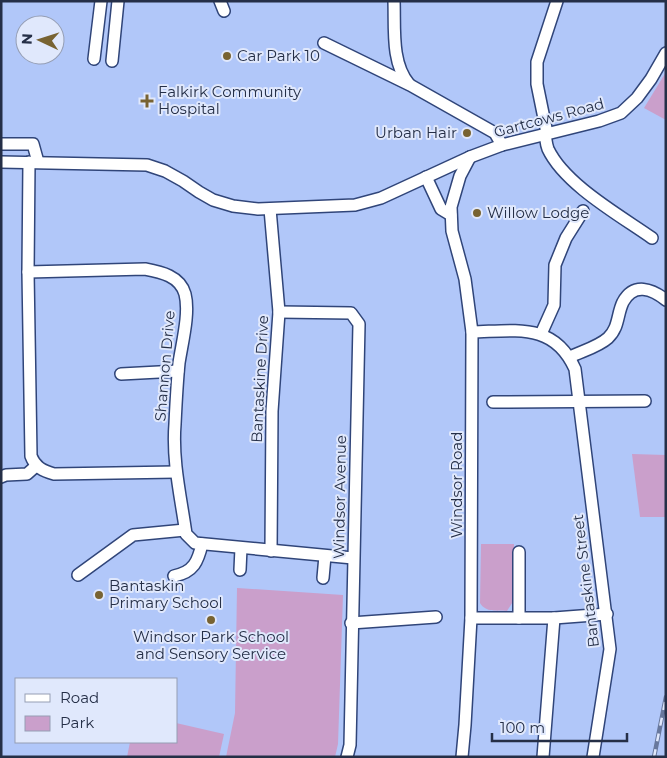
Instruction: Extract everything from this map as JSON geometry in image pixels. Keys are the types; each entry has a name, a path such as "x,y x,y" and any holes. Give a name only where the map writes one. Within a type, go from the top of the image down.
{"street":[{"path":"394,1 398,64 403,78 410,85"},
{"path":"557,1 537,62 537,84 548,148 555,160 574,182 652,238"},
{"path":"94,59 101,5 118,5 112,61"},
{"path":"324,43 410,85 495,133 502,145"},
{"name":"Gartcows Road","path":"1,162 147,165 183,180 213,200 233,206 270,209 356,205 381,198 470,157 502,145 598,122 621,113 637,98 666,53"},
{"path":"1,144 33,144 28,272 31,456 36,466 41,470 54,474 176,472"},
{"name":"Windsor Road","path":"462,757 471,618 472,332 470,307 452,231 451,215 454,194 460,176 470,157"},
{"path":"426,177 441,209 451,215"},
{"name":"Bantaskine Drive","path":"270,209 279,312 272,411 271,551"},
{"path":"541,334 554,305 555,266 566,238 583,211"},
{"name":"Shannon Drive","path":"28,272 146,269 162,272 174,278 185,292 186,308 178,371 174,427 176,472 186,534 199,543"},
{"path":"472,332 530,331 552,338 570,357 599,344 608,337 615,329 622,304 628,295 636,290 654,291 666,300"},
{"name":"Windsor Avenue","path":"279,312 351,313 359,324 350,745 347,757"},
{"name":"Bantaskine Street","path":"570,357 575,369 610,649 593,757"},
{"path":"121,374 178,371"},
{"path":"493,402 645,400"},
{"path":"1,477 27,474 36,466"},
{"path":"78,575 133,535 185,530"},
{"path":"174,576 180,575 198,562 199,543 353,558"},
{"path":"240,570 241,548"},
{"path":"518,618 519,552"},
{"path":"323,578 325,556"},
{"path":"471,618 554,618 607,614"},
{"path":"352,623 436,617"},
{"path":"543,757 554,618"}],"green space":[{"path":"666,72 666,120 644,108"},
{"path":"632,454 666,455 666,517 640,517"},
{"path":"481,544 514,544 514,600 507,611 489,610 480,603"},
{"path":"237,588 343,595 338,744 335,757 226,757 235,713"},
{"path":"178,723 224,734 219,757 127,757 130,743 178,743"}],"railway":[{"path":"654,757 666,697"}],"place":[{"name":"Car Park 10","path":"227,56"},
{"name":"Falkirk Community Hospital","path":"147,101"},
{"name":"Urban Hair","path":"467,133"},
{"name":"Willow Lodge","path":"477,213"},
{"name":"Bantaskin Primary School","path":"99,595"},
{"name":"Windsor Park School and Sensory Service","path":"211,620"}]}
